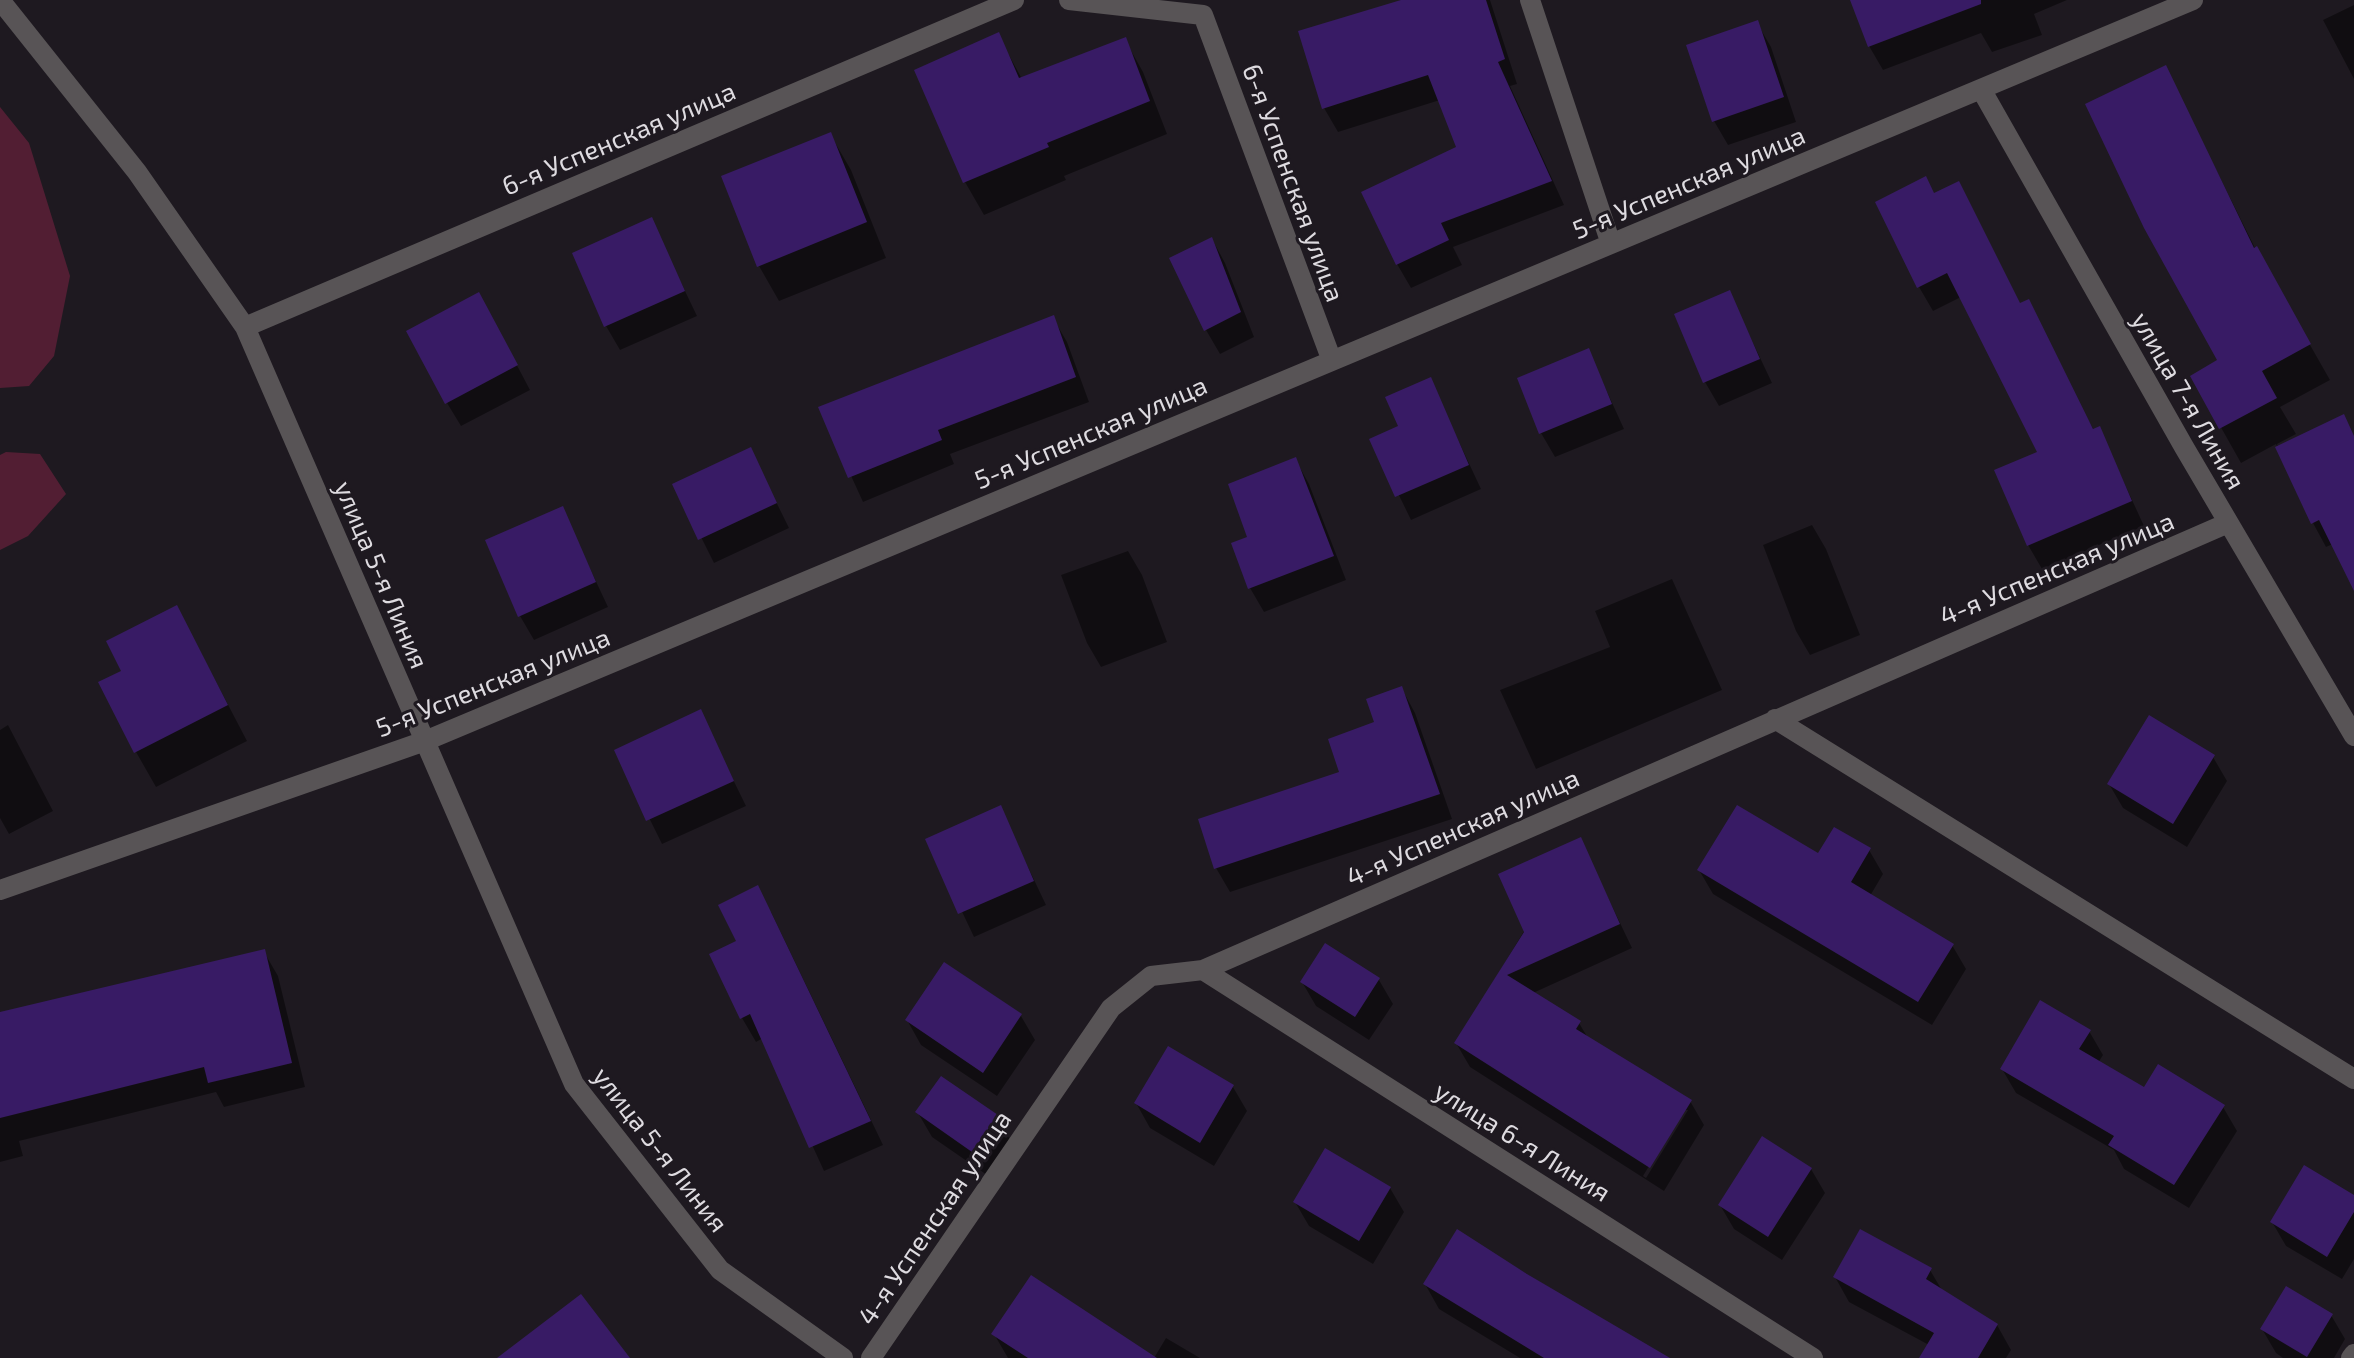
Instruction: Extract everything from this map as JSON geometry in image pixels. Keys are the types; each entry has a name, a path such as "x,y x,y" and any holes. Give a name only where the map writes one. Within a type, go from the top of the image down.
{"street":[{"name":"улица 5-я Линия","path":"0,0 137,172 245,327 574,1084 720,1270 843,1358"},
{"name":"6-я Успенская улица","path":"245,327 1014,0"},
{"name":"6-я Успенская улица","path":"1069,0 1203,15 1332,361"},
{"path":"1530,0 1611,244"},
{"name":"5-я Успенская улица","path":"0,890 425,741 2193,0"},
{"name":"улица 7-я Линия","path":"1981,89 2228,523 2354,736"},
{"name":"4-я Успенская улица","path":"871,1358 1111,1008 1151,976 1203,970 2228,523"},
{"path":"1775,719 2354,1079"},
{"name":"улица 6-я Линия","path":"1203,970 1813,1358"}],"shaded area":[{"path":"0,107 29,143 70,276 54,356 29,386 0,388"},
{"path":"6,452 40,454 66,494 28,536 0,550 0,455"}],"building":[{"path":"1401,0 1486,0 1505,59 1498,62 1552,181 1441,223 1449,240 1396,265 1361,192 1456,147 1428,75 1322,109 1298,31"},
{"path":"1850,0 1981,0 1981,4 1868,47"},
{"path":"1758,20 1784,97 1712,122 1686,45"},
{"path":"999,32 1019,78 1126,37 1150,101 1047,143 1049,147 963,183 914,70"},
{"path":"2166,65 2254,248 2257,246 2311,344 2262,371 2277,398 2219,429 2190,376 2217,360 2144,228 2085,104"},
{"path":"831,132 867,222 757,267 721,176"},
{"path":"1926,176 1934,193 1959,181 2020,303 2029,299 2093,429 2100,426 2132,501 2027,546 1994,470 2037,452 1947,273 1917,288 1875,202"},
{"path":"652,217 685,291 604,327 572,253"},
{"path":"1212,237 1241,312 1204,331 1169,258"},
{"path":"1730,290 1760,359 1703,383 1674,314"},
{"path":"479,292 518,365 445,404 406,331"},
{"path":"1054,315 1076,377 938,430 942,440 848,478 818,407"},
{"path":"1589,348 1612,404 1539,434 1517,378"},
{"path":"1431,377 1469,465 1395,497 1369,439 1398,426 1385,397"},
{"path":"2344,414 2354,436 2354,591 2319,520 2311,524 2275,447"},
{"path":"751,447 777,503 698,540 672,484"},
{"path":"1296,457 1334,556 1248,589 1231,543 1247,537 1228,484"},
{"path":"563,506 596,582 518,617 485,540"},
{"path":"177,605 228,705 134,753 98,682 121,671 106,641"},
{"path":"1402,686 1440,794 1214,869 1198,819 1339,772 1328,739 1374,722 1366,699"},
{"path":"701,709 734,781 646,821 614,750"},
{"path":"2149,715 2215,755 2173,824 2107,784"},
{"path":"1001,805 1034,881 958,914 925,839"},
{"path":"1737,805 1818,853 1834,827 1871,848 1851,882 1954,944 1918,1002 1697,870"},
{"path":"1581,837 1620,924 1507,975 1581,1021 1576,1029 1692,1100 1650,1168 1454,1043 1524,932 1498,874"},
{"path":"758,885 871,1121 809,1148 750,1014 740,1019 709,954 736,941 718,905"},
{"path":"1325,943 1380,978 1355,1017 1300,982"},
{"path":"265,949 292,1063 208,1083 204,1067 0,1118 0,1012"},
{"path":"944,962 1022,1014 983,1073 905,1020"},
{"path":"2040,1000 2091,1030 2079,1049 2144,1087 2158,1064 2225,1105 2174,1185 2108,1145 2114,1136 2000,1069"},
{"path":"1168,1046 1234,1085 1200,1143 1134,1103"},
{"path":"941,1076 998,1115 972,1152 915,1112"},
{"path":"1762,1136 1812,1168 1768,1237 1718,1205"},
{"path":"1325,1148 1391,1187 1359,1241 1293,1202"},
{"path":"2304,1165 2354,1195 2354,1212 2327,1257 2270,1222"},
{"path":"1457,1229 1670,1358 1544,1358 1423,1284"},
{"path":"1860,1229 1932,1268 1926,1279 1998,1324 1978,1358 1919,1358 1934,1333 1833,1277"},
{"path":"1031,1275 1157,1358 1028,1358 991,1334"},
{"path":"2286,1286 2333,1314 2307,1357 2260,1329"},
{"path":"581,1294 630,1358 497,1358"}]}
